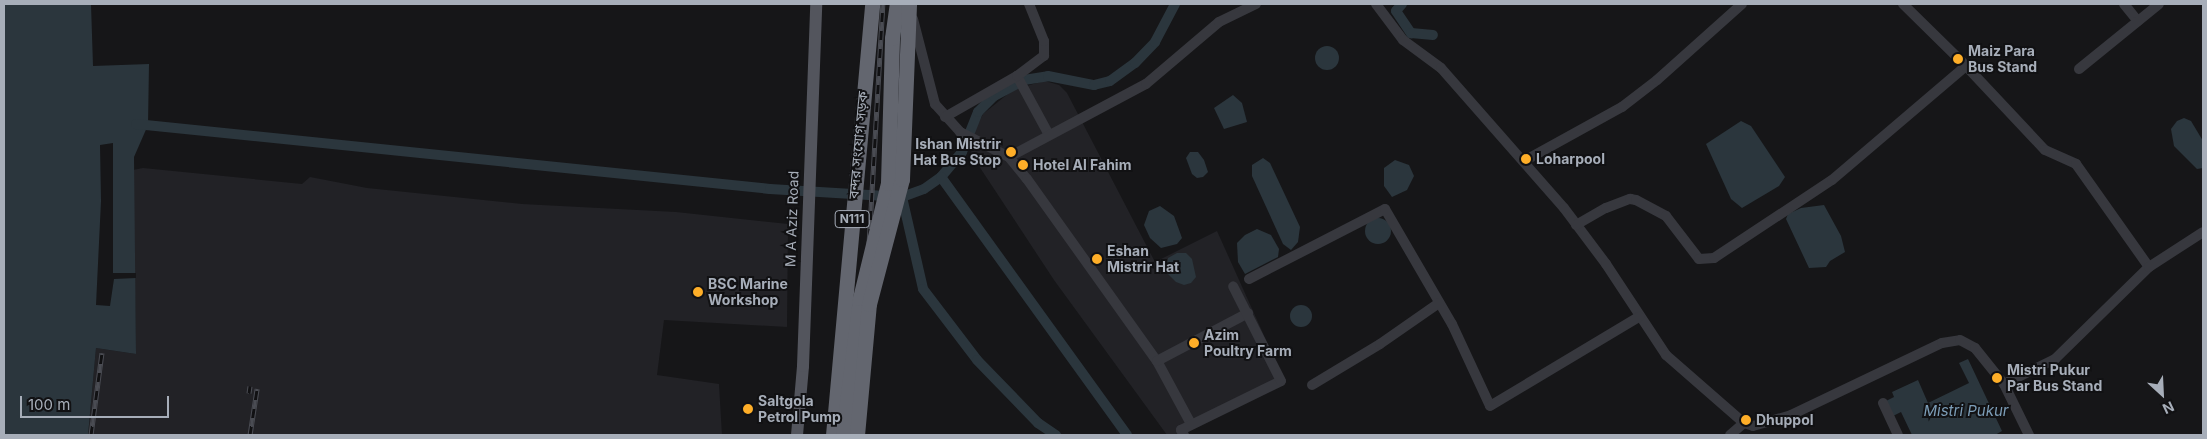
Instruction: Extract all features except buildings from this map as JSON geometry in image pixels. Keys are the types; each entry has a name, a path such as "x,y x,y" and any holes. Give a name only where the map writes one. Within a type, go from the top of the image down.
{"highway":[{"name":"বন্দর সংযোগ সড়ক","path":"833,435 872,4"},
{"path":"843,435 860,298 888,183 892,38 897,4"},
{"path":"857,435 869,304 894,219 902,180 909,4"}],"main road":[{"name":"M A Aziz Road","path":"797,435 803,366 806,230 816,4"}],"street":[{"path":"909,4 935,104 960,132 1010,157 1156,361 1191,424"},
{"path":"945,117 1017,76 1044,56 1044,41 1030,4"},
{"path":"1010,157 1146,84 1219,22 1256,4"},
{"path":"1376,4 1403,40 1441,68 1524,161 1576,225 1666,355 1744,423 1753,426 1790,415 1952,340 1960,340 1975,348 2004,384 2029,435"},
{"path":"1524,161 1622,107 1742,4"},
{"path":"1903,4 1966,66 2045,150 2076,164 2150,267"},
{"path":"2124,4 2138,21"},
{"path":"2079,69 2159,4"},
{"path":"1576,225 1621,202 1636,200 1666,216 1699,259 1714,258 1832,180 1966,66"},
{"path":"1017,76 1049,135"},
{"path":"1249,279 1385,209 1439,303 1490,406 1639,317"},
{"path":"2004,384 2055,360 2150,267 2203,232"},
{"path":"1184,435 1181,430 1191,424 1281,381 1233,286"},
{"path":"1312,385 1380,344 1439,303"},
{"path":"1156,361 1248,313"},
{"path":"1883,402 1898,435"},
{"path":"1730,435 1744,423"}],"shaded area":[{"name":"Eshan Mistrir Hat","path":"1045,81 1059,85 1067,93 1155,262 1217,231 1285,382 1176,435 1167,435 1054,280 971,154 974,132 983,114 1014,89"},
{"path":"143,168 302,184 310,177 367,188 522,204 676,212 788,224 787,327 664,320 657,375 719,384 722,435 88,435 96,348 136,354 133,170"}],"water":[{"path":"4,4 91,4 93,66 149,64 148,125 134,157 136,354 96,348 88,435 4,435"},
{"path":"1327,46 1336,49 1339,58 1336,67 1327,70 1318,67 1315,58 1318,49"},
{"path":"1233,95 1242,103 1247,122 1224,129 1214,108"},
{"path":"2184,118 2191,121 2203,141 2203,168 2197,169 2174,146 2171,129 2177,121"},
{"path":"1741,121 1751,126 1785,177 1779,186 1742,208 1731,199 1706,144"},
{"path":"1190,152 1198,152 1204,160 1208,172 1203,177 1197,178 1192,174 1186,158"},
{"path":"1263,158 1270,163 1300,227 1298,242 1291,250 1283,244 1252,176 1252,165"},
{"path":"1395,160 1409,165 1414,176 1407,190 1392,197 1384,186 1384,168"},
{"path":"1824,205 1841,236 1845,252 1830,261 1826,267 1809,268 1786,219 1788,214 1801,208"},
{"path":"1160,206 1174,216 1182,238 1177,244 1161,248 1150,238 1144,225 1149,211"},
{"path":"1378,218 1388,221 1391,231 1388,241 1378,244 1368,241 1365,231 1368,221"},
{"path":"1257,229 1271,235 1279,249 1278,257 1245,274 1238,262 1237,243 1245,235"},
{"path":"1177,253 1186,253 1192,259 1196,277 1191,283 1184,285 1176,282 1166,272 1168,258"},
{"path":"1301,305 1309,308 1312,316 1309,324 1301,327 1293,324 1290,316 1293,308"},
{"name":"Mistri Pukur","path":"1968,359 2002,431 1995,435 1912,435 1901,412 1893,416 1886,401 1894,397 1892,392 1918,380 1928,403 1969,383 1959,363"}],"pier":[{"path":"113,143 113,273 136,273 136,278 114,279 110,306 96,305 101,201 100,145"}],"waterway":[{"path":"136,124 770,189 902,197 924,189 941,177 962,152 978,112 994,96 1024,80 1048,76 1094,85 1110,81 1135,63 1155,42 1175,4"},
{"path":"1402,4 1396,11 1411,33 1433,35"},
{"path":"941,177 1127,435"},
{"path":"902,197 923,289 977,360 1038,423 1056,435"}],"railway":[{"path":"858,435 883,4"},
{"path":"91,435 102,353"},
{"path":"249,393 250,386"},
{"path":"250,435 257,389"}],"place":[{"name":"Maiz Para Bus Stand","path":"1958,59"},
{"name":"Ishan Mistrir Hat Bus Stop","path":"1011,152"},
{"name":"Loharpool","path":"1526,159"},
{"name":"Hotel Al Fahim","path":"1023,165"},
{"name":"Eshan Mistrir Hat","path":"1097,259"},
{"name":"BSC Marine Workshop","path":"698,292"},
{"name":"Azim Poultry Farm","path":"1194,343"},
{"name":"Mistri Pukur Par Bus Stand","path":"1997,378"},
{"name":"Saltgola Petrol Pump","path":"748,409"},
{"name":"Dhuppol","path":"1746,420"}]}
